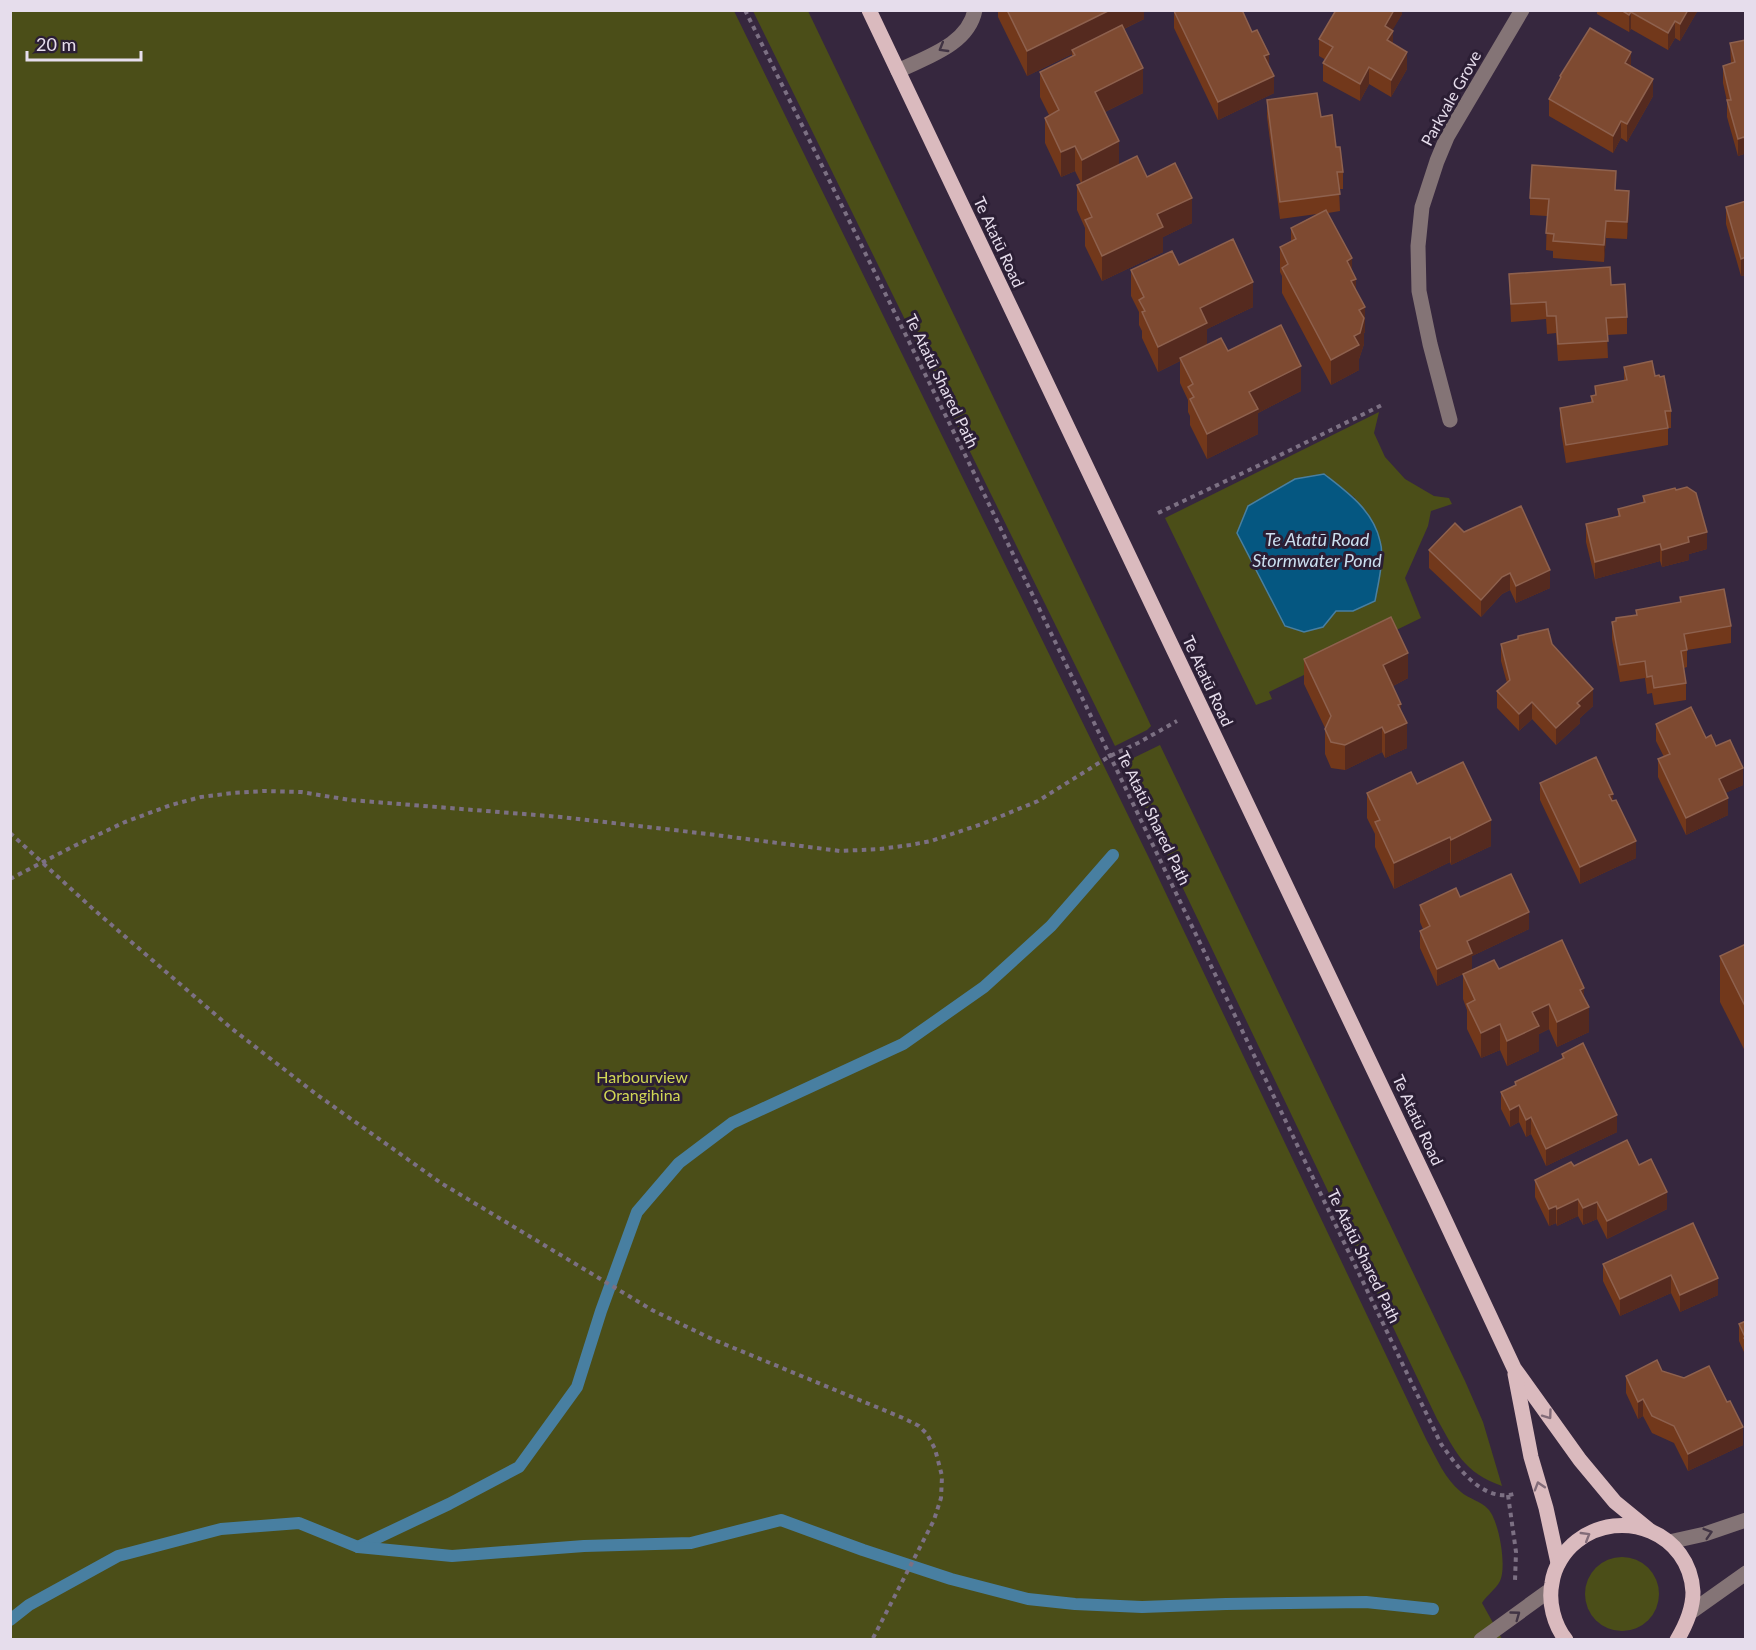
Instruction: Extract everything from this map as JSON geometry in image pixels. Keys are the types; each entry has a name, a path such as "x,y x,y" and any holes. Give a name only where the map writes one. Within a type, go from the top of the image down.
{"main road":[{"name":"Te Atatū Road","path":"869,10 1437,1201 1514,1368 1580,1460 1615,1502 1648,1530"},
{"name":"Te Atatū Road","path":"1514,1368 1531,1457 1546,1508 1558,1563"},
{"path":"1566,1640 1552,1613 1550,1590 1558,1563 1571,1546 1587,1533 1607,1526 1628,1524 1648,1530 1669,1542 1682,1557 1693,1593 1688,1618 1677,1640"},
{"path":"1688,1618 1690,1640"}],"street":[{"path":"898,71 948,46 969,28 975,10"},
{"name":"Parkvale Grove","path":"1449,420 1419,291 1418,246 1422,207 1447,137 1522,10"},
{"path":"1669,1542 1705,1534 1746,1520"},
{"path":"1688,1618 1746,1573"},
{"path":"1481,1640 1550,1590"}],"path":[{"name":"Te Atatū Shared Path","path":"745,10 973,471 1441,1444 1459,1469 1489,1494 1508,1495 1516,1552 1516,1576 1513,1589"},
{"path":"1158,513 1384,404"},
{"path":"10,879 125,822 171,805 201,797 264,791 301,792 350,800 561,817 840,851 880,849 931,841 982,825 1038,801 1110,756 1138,743 1201,707"},
{"path":"10,833 150,959 231,1028 326,1101 441,1183 652,1310 712,1339 920,1426 935,1449 942,1476 941,1498 934,1520 872,1640"}],"green space":[{"name":"Harbourview Orangihina","path":"11,11 734,11 1149,858 1427,1441 1455,1487 1485,1506 1496,1523 1501,1544 1502,1574 1498,1584 1482,1603 1502,1639 11,1640"},
{"path":"753,11 808,11 1145,713 1151,726 1147,730 1115,746"},
{"path":"1379,412 1374,433 1385,457 1405,479 1434,496 1449,498 1452,504 1431,511 1428,526 1405,578 1421,618 1269,692 1272,699 1256,705 1165,518","holes":["1324,474 1355,498 1353,611 1336,611 1252,559 1237,533 1295,479"]},
{"path":"1160,745 1465,1381 1483,1422 1502,1486 1478,1474 1462,1460 1437,1419 1123,763"},
{"path":"1615,1557 1629,1557 1643,1563 1653,1573 1659,1587 1659,1601 1653,1615 1643,1625 1629,1631 1615,1631 1601,1625 1591,1615 1585,1601 1585,1587 1591,1573 1601,1563"}],"water":[{"name":"Te Atatū Road Stormwater Pond","path":"1324,474 1358,503 1372,520 1381,547 1380,571 1375,601 1353,611 1336,611 1323,627 1304,632 1285,626 1237,533 1248,506 1295,479"}],"building":[{"path":"1007,10 1110,10 1027,51"},
{"path":"1175,10 1242,10 1252,32 1257,30 1269,54 1264,56 1274,76 1218,102"},
{"path":"1336,10 1394,10 1385,26 1393,31 1387,40 1407,52 1391,80 1369,67 1360,84 1323,63 1333,47 1319,39"},
{"path":"1621,10 1688,10 1680,24 1675,21 1668,33 1631,12 1629,15"},
{"path":"1122,25 1143,68 1095,92 1119,141 1082,160 1075,146 1061,152 1045,118 1059,110 1040,72 1075,55 1072,50"},
{"path":"1590,28 1631,52 1625,63 1653,79 1627,124 1621,121 1613,136 1549,99 1560,76"},
{"path":"1746,40 1746,142 1744,137 1738,139 1727,100 1731,100 1723,66 1735,62 1730,43"},
{"path":"1317,93 1321,117 1332,115 1336,147 1340,147 1343,172 1337,172 1340,194 1280,202 1267,100"},
{"path":"1137,156 1147,177 1175,163 1192,198 1157,214 1163,227 1102,256 1085,220 1092,217 1077,185"},
{"path":"1532,165 1616,171 1615,190 1629,191 1627,222 1606,221 1604,245 1553,241 1554,234 1546,233 1549,199 1530,198"},
{"path":"1746,201 1746,257 1741,259 1726,207"},
{"path":"1326,210 1352,258 1347,261 1356,279 1351,281 1365,307 1359,310 1364,318 1360,333 1354,336 1359,345 1331,360 1282,268 1288,264 1280,247 1296,239 1291,228"},
{"path":"1233,239 1253,282 1200,308 1207,323 1158,347 1142,312 1145,311 1139,300 1144,297 1131,270 1172,251 1179,265"},
{"path":"1610,267 1611,285 1625,284 1627,317 1606,318 1608,341 1558,344 1556,316 1547,316 1546,302 1511,304 1509,274"},
{"path":"1281,325 1301,366 1249,392 1258,409 1207,434 1190,399 1194,397 1188,387 1193,384 1180,358 1221,338 1228,351"},
{"path":"1652,361 1655,376 1664,376 1671,411 1665,411 1668,428 1566,445 1560,408 1593,402 1591,396 1596,395 1595,386 1627,380 1624,367"},
{"path":"1687,487 1696,493 1707,532 1688,537 1689,542 1662,550 1660,544 1595,562 1586,524 1620,516 1618,509 1645,502 1643,496"},
{"path":"1521,506 1550,570 1516,586 1510,573 1502,577 1481,600 1429,550 1455,523 1464,532"},
{"path":"1724,589 1731,626 1684,634 1687,650 1681,651 1686,683 1654,688 1652,676 1647,677 1645,661 1620,665 1612,622 1616,621 1616,618 1637,615 1636,610 1681,602 1680,597"},
{"path":"1391,617 1408,653 1383,665 1407,723 1385,733 1382,727 1345,745 1331,742 1325,729 1331,716 1304,659"},
{"path":"1548,629 1552,644 1593,689 1577,703 1580,706 1556,728 1532,702 1519,714 1497,691 1510,680 1501,644 1518,639 1518,636"},
{"path":"1691,707 1706,738 1711,735 1716,746 1730,740 1743,768 1719,779 1728,798 1686,818 1658,759 1670,754 1656,724"},
{"path":"1596,757 1613,794 1609,795 1612,801 1616,800 1636,841 1580,867 1540,783"},
{"path":"1463,762 1491,820 1451,840 1450,837 1394,863 1375,822 1380,820 1367,793 1411,772 1417,784"},
{"path":"1511,874 1529,912 1467,941 1472,953 1437,969 1420,931 1430,926 1420,905 1456,888 1460,897"},
{"path":"1562,940 1584,988 1580,990 1589,1007 1557,1022 1549,1004 1532,1012 1539,1026 1507,1041 1500,1024 1481,1033 1467,1004 1475,1000 1463,974 1494,960 1499,969"},
{"path":"1746,944 1746,1008 1720,956"},
{"path":"1583,1043 1617,1115 1546,1149 1531,1117 1526,1120 1519,1105 1510,1110 1501,1092 1516,1085 1515,1082 1564,1058 1562,1054"},
{"path":"1627,1140 1639,1165 1651,1159 1667,1192 1607,1221 1597,1202 1583,1208 1578,1199 1557,1209 1556,1206 1549,1209 1535,1180 1571,1162 1574,1166"},
{"path":"1693,1223 1718,1278 1680,1295 1671,1275 1620,1299 1603,1264"},
{"path":"1746,1321 1746,1341 1739,1324"},
{"path":"1657,1360 1662,1371 1684,1378 1709,1366 1727,1402 1730,1401 1743,1427 1688,1454 1674,1426 1652,1416 1643,1399 1638,1402 1626,1376"}],"waterway":[{"path":"358,1547 449,1504 519,1467 577,1387 601,1311 637,1212 679,1163 732,1123 903,1044 984,987 1051,926 1113,855"},
{"path":"10,1620 29,1605 118,1556 221,1529 299,1523 358,1547 452,1556 584,1546 691,1543 781,1520 951,1579 1028,1599 1142,1607 1366,1602 1433,1609"}]}
